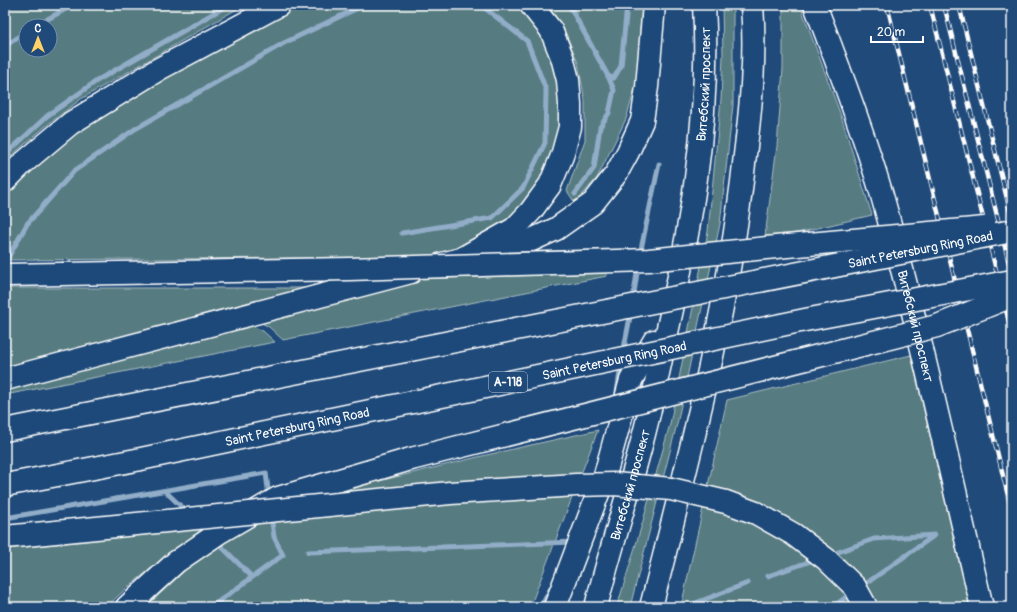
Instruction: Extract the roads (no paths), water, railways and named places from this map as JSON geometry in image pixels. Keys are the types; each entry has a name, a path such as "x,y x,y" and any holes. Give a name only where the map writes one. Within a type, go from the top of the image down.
{"main road":[{"path":"5,181 22,164 71,123 159,69 279,5"},
{"path":"461,259 514,229 531,211 550,185 562,156 570,128 568,80 562,57 551,30 531,5"},
{"path":"5,379 381,279 525,243 556,229 592,203 616,174 642,121 647,87 654,5"},
{"name":"Витебский проспект","path":"596,607 641,447 672,310 695,195 705,80 706,30 704,5"},
{"path":"652,607 694,438 722,308 735,235 748,132 752,73 752,5"},
{"name":"Витебский проспект","path":"815,5 851,100 897,249 909,293 982,607"},
{"path":"5,275 349,270 649,260 1012,226"},
{"name":"Saint Petersburg Ring Road","path":"5,430 1012,231"},
{"name":"Saint Petersburg Ring Road","path":"5,485 159,455 805,320 1012,281"},
{"path":"127,607 176,562 220,532 278,498 419,457 937,326 1012,296"},
{"path":"555,607 605,475 631,380 672,310"},
{"path":"5,538 458,492 614,484 664,488 726,502 756,513 793,534 826,559 855,587 866,607"}],"waterway":[{"path":"49,18 73,5"},
{"path":"5,155 47,116 98,80 228,5"},
{"path":"5,263 27,224 74,171 135,129 284,43 364,5"},
{"path":"402,233 492,218 523,188 545,143 546,90 527,41 481,5"},
{"path":"569,5 608,76 614,90 609,113 600,127 594,168 575,194"},
{"path":"608,76 614,78 621,66 627,5"},
{"path":"5,46 18,37"},
{"path":"640,254 659,164"},
{"path":"633,300 638,266"},
{"path":"623,353 631,312"},
{"path":"617,392 621,365"},
{"path":"5,518 266,473 269,497"},
{"path":"165,491 188,513"},
{"path":"211,607 283,555 274,537 271,515"},
{"path":"830,555 874,539 935,535 861,587"},
{"path":"216,541 252,577"},
{"path":"308,552 574,542"},
{"path":"768,576 817,559"},
{"path":"693,607 693,604 748,583"},
{"path":"541,607 552,586"},
{"path":"833,607 853,592"}],"railway":[{"path":"887,5 1012,512"},
{"path":"930,5 1012,334"},
{"path":"944,5 1012,275"},
{"path":"959,5 1012,219"}]}
